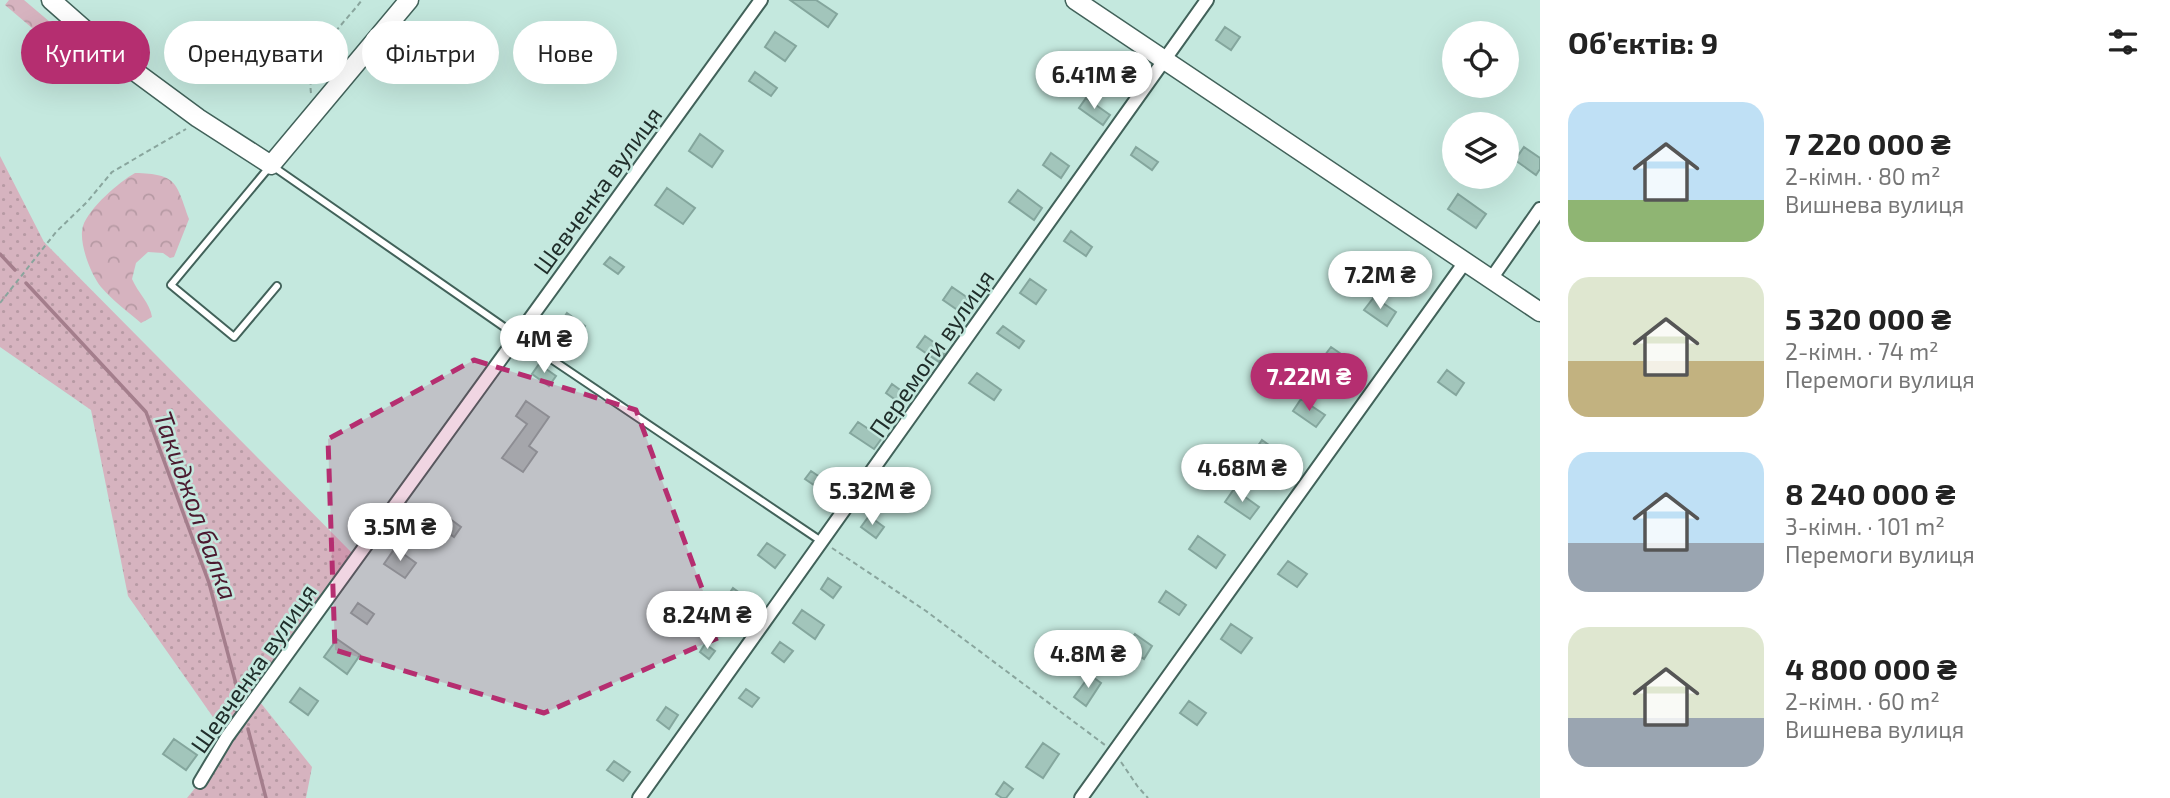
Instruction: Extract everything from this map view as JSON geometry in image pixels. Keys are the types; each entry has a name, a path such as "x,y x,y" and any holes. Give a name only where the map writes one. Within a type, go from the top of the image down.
{"street":[{"path":"51,0 118,59 198,118 271,165 410,0"},
{"name":"Шевченка вулиця","path":"200,782 227,737 761,0"},
{"path":"1074,0 1540,312"},
{"name":"Перемоги вулиця","path":"639,798 1207,0"},
{"path":"1491,279 1540,209"},
{"path":"1081,798 1465,262"}],"lane":[{"path":"277,286 234,337 171,285 271,165 517,336 822,541"}],"path":[{"path":"314,115 309,79 320,53 362,0"},
{"path":"0,303 56,232 87,202 112,172 186,129 198,118"},
{"path":"822,541 926,611 1114,752 1148,798"}],"highlighted area":[{"path":"474,360 636,410 720,637 544,713 335,650 328,439"}],"green space":[{"path":"9,0 24,0 49,21 24,21 5,5"},
{"path":"0,156 44,242 357,558 256,697 312,767 306,798 187,798 227,737 128,596 91,410 0,347"},
{"path":"135,173 159,175 173,182 189,219 174,257 148,252 136,263 132,279 152,317 141,323 110,297 97,282 82,241 86,219 113,189"}],"building":[{"path":"790,0 816,0 837,14 828,27"},
{"path":"1225,27 1240,37 1231,50 1216,40"},
{"path":"775,32 796,46 785,61 765,47"},
{"path":"1117,53 1144,73 1137,82 1110,63"},
{"path":"755,72 777,88 771,96 749,81"},
{"path":"1086,98 1110,115 1103,125 1079,108"},
{"path":"700,134 723,151 712,167 689,151"},
{"path":"1136,147 1158,162 1152,170 1131,155"},
{"path":"1524,147 1540,158 1540,169 1536,175 1519,163 1519,154"},
{"path":"1051,153 1069,166 1061,178 1043,165"},
{"path":"667,188 695,208 683,224 655,205"},
{"path":"1018,190 1042,208 1034,220 1009,202"},
{"path":"1458,194 1486,214 1476,228 1448,209"},
{"path":"1071,231 1092,247 1086,256 1064,241"},
{"path":"1408,253 1424,265 1416,276 1400,265"},
{"path":"610,257 624,267 618,274 604,264"},
{"path":"1030,279 1046,290 1036,304 1020,293"},
{"path":"952,287 968,298 959,311 943,300"},
{"path":"1374,297 1396,312 1387,326 1364,310"},
{"path":"567,313 585,326 573,343 555,331"},
{"path":"1003,326 1024,341 1019,348 997,333"},
{"path":"925,336 946,351 939,362 917,347"},
{"path":"1331,347 1357,365 1351,374 1325,355"},
{"path":"539,364 556,376 549,386 532,374"},
{"path":"1447,370 1464,383 1456,395 1438,382"},
{"path":"977,373 1001,390 994,400 969,383"},
{"path":"892,384 910,397 904,406 886,393"},
{"path":"1301,399 1325,415 1316,427 1293,411"},
{"path":"526,401 549,417 529,446 537,452 523,472 502,458 527,424 516,416"},
{"path":"858,422 882,438 874,449 850,433"},
{"path":"1262,440 1287,458 1278,471 1253,453"},
{"path":"811,471 827,482 821,490 805,479"},
{"path":"901,471 912,479 900,495 889,488"},
{"path":"1234,489 1259,507 1250,519 1225,502"},
{"path":"438,510 461,527 454,537 430,520"},
{"path":"869,516 884,527 876,538 861,527"},
{"path":"1198,536 1225,555 1216,568 1189,549"},
{"path":"767,543 785,555 775,568 758,555"},
{"path":"395,548 416,563 405,578 384,564"},
{"path":"1288,561 1307,574 1297,587 1278,574"},
{"path":"828,578 841,587 833,598 821,589"},
{"path":"733,588 752,602 742,617 723,603"},
{"path":"1166,591 1186,605 1179,615 1159,602"},
{"path":"358,603 374,614 367,624 351,613"},
{"path":"802,610 824,625 815,639 793,623"},
{"path":"1231,624 1252,638 1241,653 1221,639"},
{"path":"1135,634 1152,646 1144,659 1126,646"},
{"path":"337,639 360,655 347,674 324,657"},
{"path":"780,642 793,651 784,662 772,653"},
{"path":"705,644 715,651 709,659 700,652"},
{"path":"1090,675 1101,683 1086,706 1074,697"},
{"path":"300,688 318,701 308,715 290,702"},
{"path":"746,689 759,698 752,707 739,698"},
{"path":"1189,701 1206,713 1197,725 1180,713"},
{"path":"666,707 678,715 669,729 657,720"},
{"path":"174,739 197,755 186,770 163,754"},
{"path":"1043,743 1059,754 1043,778 1026,767"},
{"path":"614,761 630,772 623,781 607,770"},
{"path":"1004,782 1013,789 1006,798 1002,798 996,794"}],"waterway":[{"name":"Такиджол балка","path":"0,254 15,270"},
{"name":"Такиджол балка","path":"26,283 146,412 209,583 240,699"},
{"name":"Такиджол балка","path":"248,729 266,798"}]}
